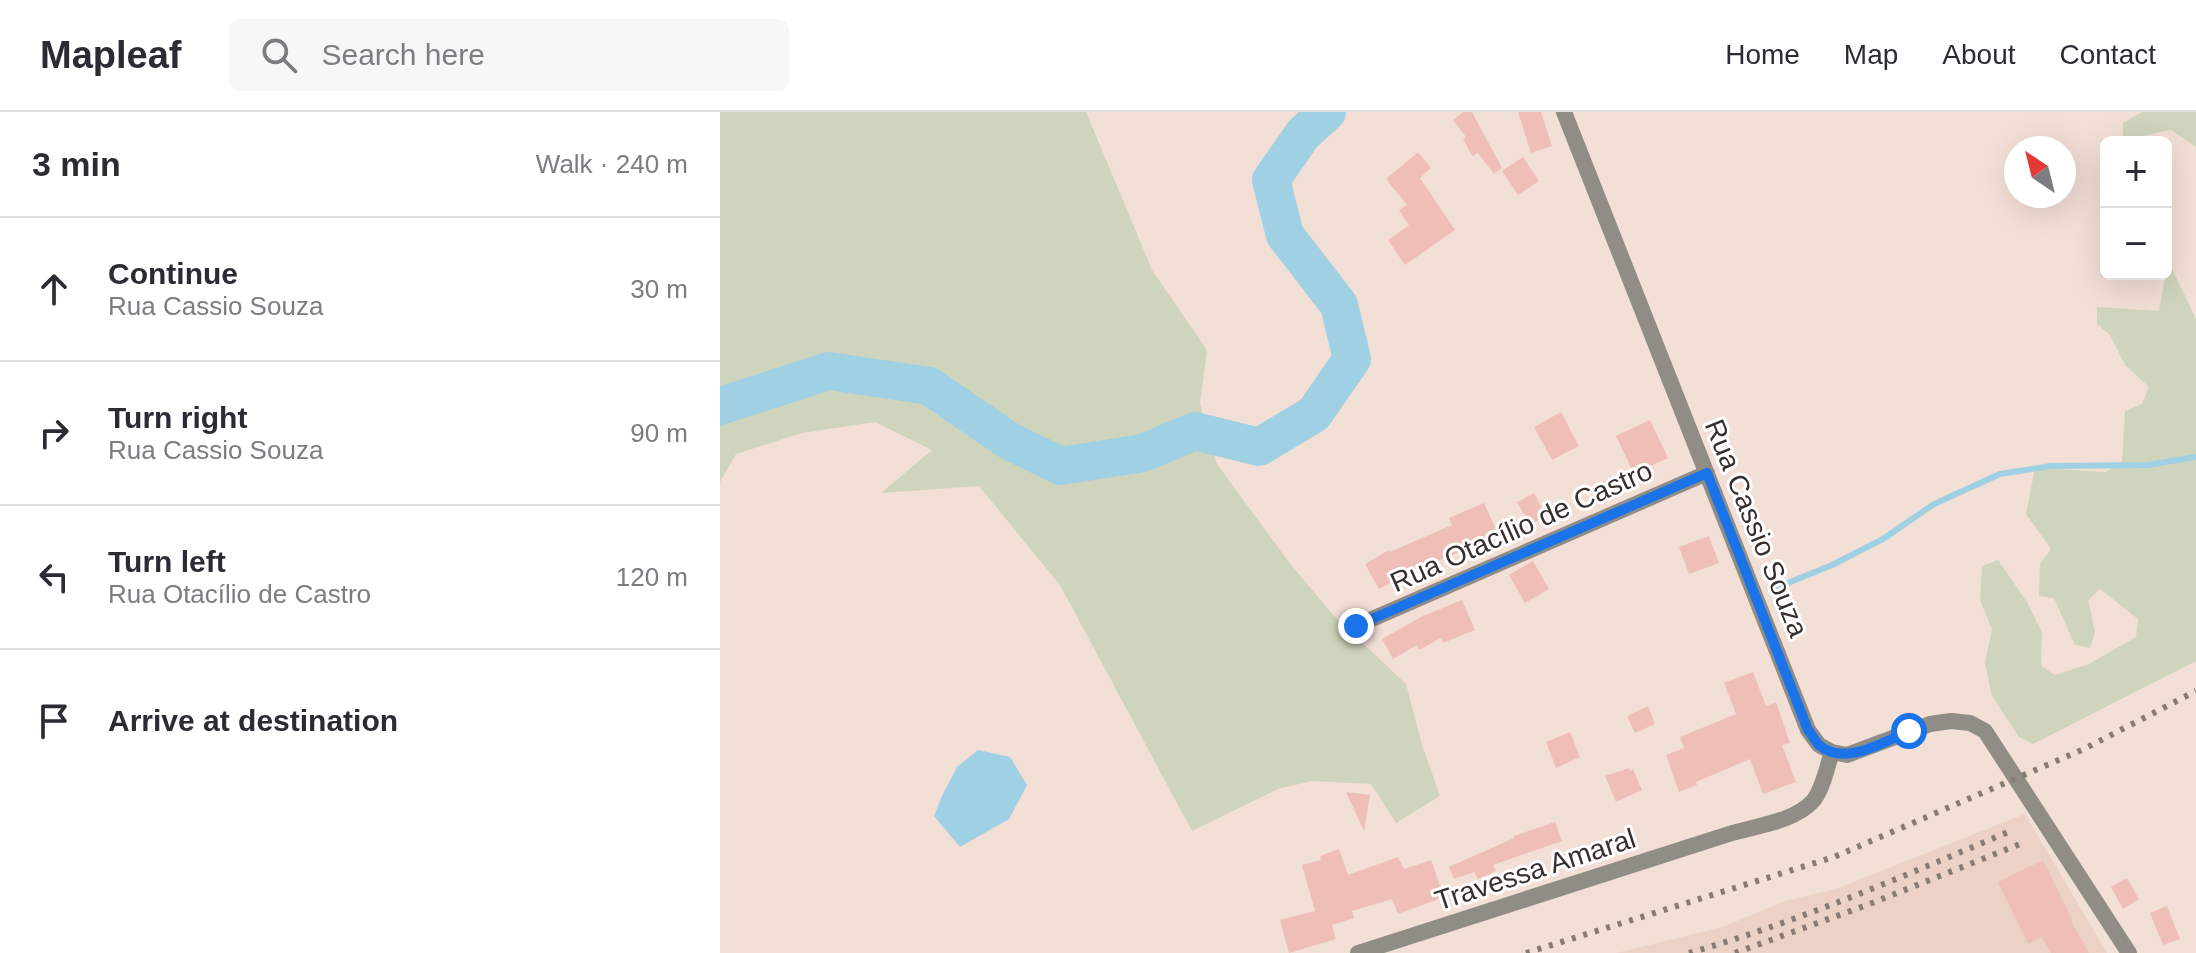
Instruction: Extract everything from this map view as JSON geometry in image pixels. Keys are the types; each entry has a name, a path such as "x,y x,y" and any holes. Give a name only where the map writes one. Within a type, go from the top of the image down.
{"street":[{"name":"Rua Cassio Souza","path":"1564,112 1808,730 1819,745 1832,752"},
{"name":"Rua Otacílio de Castro","path":"1356,626 1707,473"},
{"path":"1832,752 1847,755 1930,724 1951,721 1970,723 1985,731 2129,953"},
{"name":"Travessa Amaral","path":"1358,953 1801,811 1815,799 1832,752"}],"shaded area":[{"path":"2025,814 2107,953 1616,953 1723,927 1785,901 1836,889"}],"green space":[{"path":"720,112 1086,112 1152,270 1207,350 1200,403 1217,464 1291,565 1335,617 1406,684 1422,745 1440,796 1396,823 1371,784 1312,781 1278,789 1192,831 1060,585 979,486 881,493 932,450 875,422 802,433 736,454 720,482"},
{"path":"2142,112 2196,112 2196,147 2171,130 2123,136 2123,123"},
{"path":"2172,268 2196,319 2196,661 2033,744 2019,737 1992,696 1985,663 1992,629 1980,600 1982,566 1998,560 2027,602 2042,633 2041,666 2055,675 2089,664 2136,637 2138,619 2100,589 2088,600 2095,632 2090,648 2075,645 2054,598 2039,596 2040,564 2051,549 2026,514 2035,468 2106,472 2122,461 2125,411 2142,404 2149,387 2125,365 2110,335 2097,324 2097,307 2159,311 2164,280 2172,280"}],"water":[{"path":"978,750 1010,757 1027,785 1009,819 960,847 934,816 957,767"}],"building":[{"path":"1463,112 1472,112 1502,168 1494,174 1478,153 1472,156 1463,139 1466,137 1453,120"},
{"path":"1518,112 1541,112 1552,146 1531,153"},
{"path":"1418,152 1431,168 1420,178 1455,230 1405,265 1388,240 1409,225 1399,210 1407,205 1386,179"},
{"path":"1523,157 1539,181 1518,195 1502,171"},
{"path":"1561,412 1579,446 1552,460 1534,427"},
{"path":"1650,420 1668,458 1634,474 1616,436"},
{"path":"1534,493 1546,516 1530,525 1517,502"},
{"path":"1484,503 1498,534 1426,567 1425,564 1379,589 1365,564 1389,550 1452,525 1449,518"},
{"path":"1709,536 1719,563 1689,574 1679,547"},
{"path":"1533,561 1549,589 1525,603 1509,575"},
{"path":"1462,600 1475,630 1443,643 1441,638 1419,650 1417,645 1393,659 1382,639 1423,616"},
{"path":"1753,672 1766,706 1776,702 1790,743 1782,745 1796,782 1763,794 1750,759 1679,792 1666,755 1684,748 1680,737 1736,714 1724,683"},
{"path":"1648,706 1655,724 1635,733 1627,716"},
{"path":"1570,732 1580,757 1556,768 1546,742"},
{"path":"1629,768 1630,771 1633,769 1642,790 1616,802 1605,776"},
{"path":"1346,792 1370,795 1364,831"},
{"path":"1555,822 1562,841 1493,865 1496,871 1478,879 1474,872 1454,879 1449,867 1514,836"},
{"path":"1339,849 1348,875 1398,857 1404,869 1431,860 1444,897 1398,914 1392,899 1352,911 1354,918 1332,925 1336,939 1289,953 1280,920 1315,911 1302,865 1321,860 1320,856"},
{"path":"2043,860 2089,953 2051,953 2042,937 2028,944 1998,882"},
{"path":"2127,878 2139,899 2123,909 2111,887"},
{"path":"2167,906 2180,939 2163,945 2150,913"}],"waterway":[{"path":"720,406 829,371 929,386 1011,442 1061,466 1143,453 1195,431 1259,447 1314,414 1352,359 1339,305 1285,235 1271,180 1303,134 1327,112"},
{"path":"1773,589 1832,565 1883,539 1934,504 2000,474 2051,466 2148,465 2196,457"}],"railway":[{"path":"1526,953 1834,857 2084,749 2196,691"},
{"path":"1689,953 1813,912 2013,830"},
{"path":"1735,953 2020,844"}],"route":[{"path":"1356,626 1707,473 1808,730 1819,745 1847,755 1909,731"}]}
